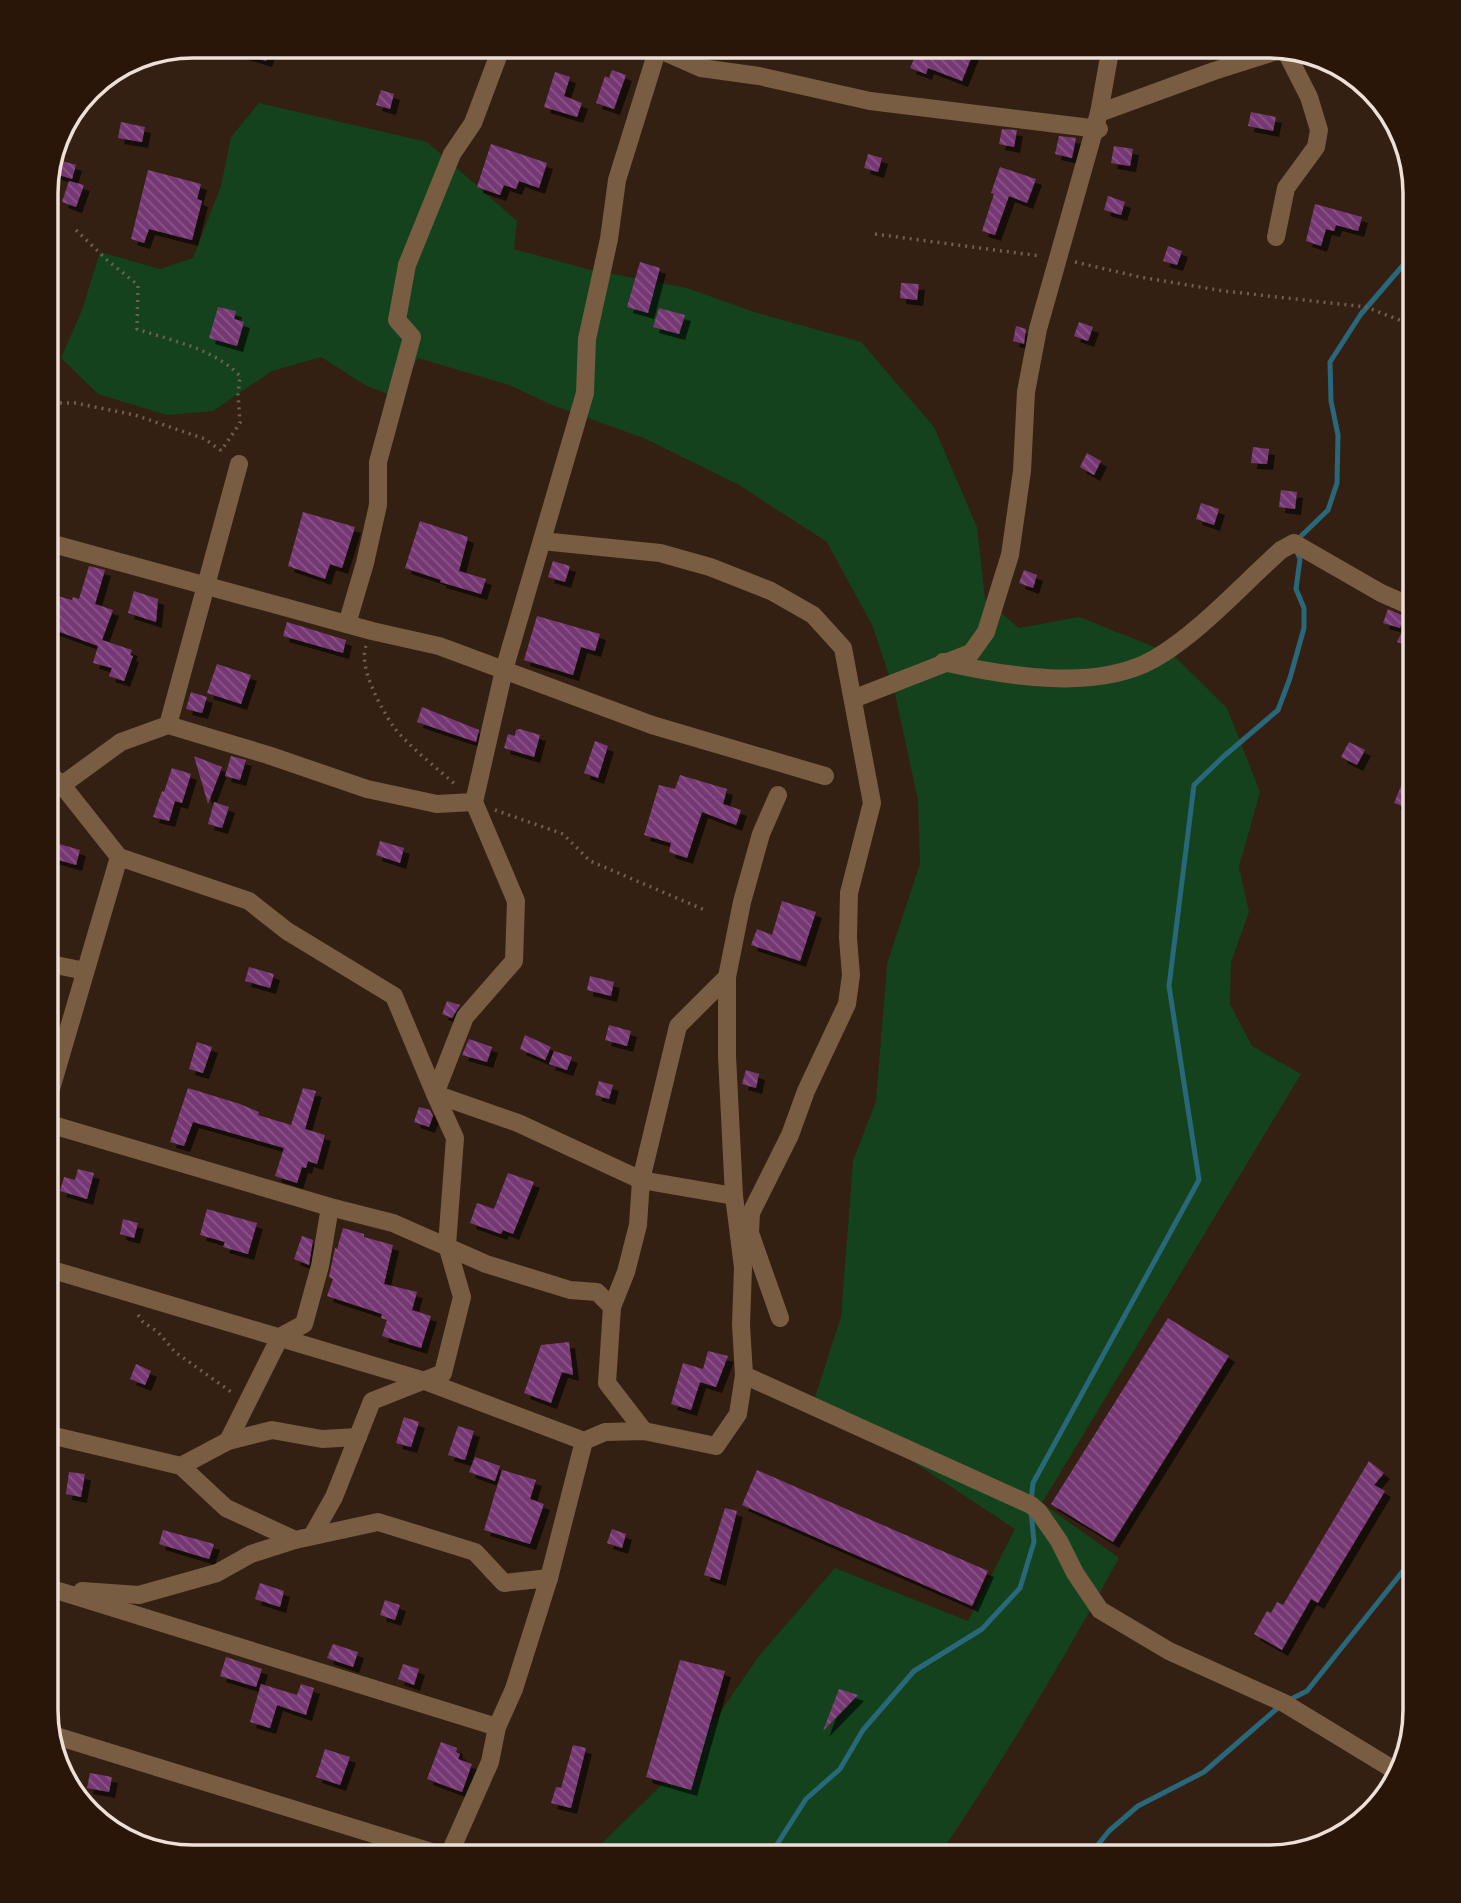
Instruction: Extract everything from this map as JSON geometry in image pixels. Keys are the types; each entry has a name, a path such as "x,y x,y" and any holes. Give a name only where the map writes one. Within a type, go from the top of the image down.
{"street":[{"path":"347,624 378,505 378,462 412,337 397,320 407,265 452,154 473,123 497,58"},
{"path":"435,1094 466,1017 514,961 516,901 474,802 504,670 585,393 587,339 609,239 617,180 652,58"},
{"path":"679,58 701,68 759,76 870,101 1099,121 1260,58"},
{"path":"853,699 971,653 986,632 1010,555 1022,471 1026,392 1038,329 1099,121 1109,58"},
{"path":"1276,237 1286,188 1315,147 1319,130 1309,97 1291,60"},
{"path":"167,724 239,464"},
{"path":"542,541 660,553 710,567 771,591 813,615 843,648 872,803 849,893 851,975 847,1004 806,1091 790,1135 751,1213 750,1233 780,1318"},
{"path":"943,662 995,674 1041,678 1086,677 1127,670 1153,660 1183,639 1281,550 1294,543 1381,593 1403,602"},
{"path":"58,545 372,631 439,646 652,724 825,776"},
{"path":"58,781 121,742 167,724 367,789 437,804 474,802"},
{"path":"58,788 119,857 249,901 287,931 394,996 455,1138 447,1245 461,1297 443,1373 372,1401 334,1497 304,1538"},
{"path":"58,1272 425,1381 584,1441 605,1432 645,1431 716,1446 738,1414 744,1375 741,1325 743,1267 734,1196 726,977 754,857 778,795"},
{"path":"58,1064 119,857"},
{"path":"58,965 85,971"},
{"path":"645,1431 607,1382 612,1307 626,1272 638,1225 641,1180 678,1026 726,977"},
{"path":"435,1094 518,1124 641,1180 734,1196"},
{"path":"58,1127 393,1223 486,1264 570,1290 597,1292 612,1307"},
{"path":"228,1441 280,1337 304,1324 320,1266 330,1207"},
{"path":"744,1375 1031,1505 1059,1541 1075,1573 1100,1610 1169,1651 1284,1703 1390,1768"},
{"path":"181,1466 228,1441 272,1430 322,1439 358,1437"},
{"path":"58,1437 181,1466 226,1508 304,1538"},
{"path":"453,1845 490,1762 497,1727 514,1689 549,1578 584,1441"},
{"path":"58,1589 139,1595 217,1573 251,1554 304,1538 378,1522 475,1552 505,1583 549,1578"},
{"path":"58,1590 497,1727"},
{"path":"60,1736 409,1845"}],"path":[{"path":"76,230 138,285 137,329 204,351 231,367 240,376 240,423 221,451"},
{"path":"875,234 1059,259 1140,277 1224,291 1366,307 1403,321"},
{"path":"58,403 75,403 135,415 205,439 239,464"},
{"path":"372,631 364,652 370,683 394,728 474,802 563,834 590,861 707,911"},
{"path":"120,1290 144,1322 158,1332 175,1352 247,1404"}],"green space":[{"path":"259,103 427,142 517,221 514,249 591,270 687,288 754,312 861,342 934,427 977,527 985,599 1019,628 1079,617 1172,654 1227,708 1260,792 1239,867 1249,912 1231,962 1230,1004 1252,1046 1301,1074 1042,1503 1119,1558 1032,1710 946,1845 600,1845 688,1759 759,1656 835,1568 968,1621 1015,1529 815,1397 841,1317 853,1161 876,1101 887,964 920,864 918,800 895,694 873,627 827,542 739,485 646,439 552,405 509,385 418,358 397,398 365,385 321,357 272,371 213,411 167,415 98,394 61,358 82,310 100,252 160,269 193,258 221,186 231,137"}],"building":[{"path":"915,58 971,58 962,81 928,68 926,74 910,68"},
{"path":"612,70 626,75 614,109 596,103 605,76 609,78"},
{"path":"555,72 570,77 564,96 582,103 577,117 544,107"},
{"path":"381,90 394,94 390,109 376,105"},
{"path":"1251,112 1276,117 1273,131 1248,126"},
{"path":"121,122 145,127 142,142 118,138"},
{"path":"1002,129 1017,130 1014,147 999,144"},
{"path":"1059,136 1076,138 1072,158 1055,154"},
{"path":"491,144 547,163 539,188 519,181 516,189 504,185 500,195 477,187"},
{"path":"1114,146 1133,149 1130,166 1111,163"},
{"path":"868,154 882,158 878,172 864,168"},
{"path":"61,161 76,165 72,179 59,175"},
{"path":"1000,167 1036,179 1027,203 1009,196 995,235 982,231"},
{"path":"148,170 201,184 197,199 202,201 192,240 149,229 144,243 131,239"},
{"path":"69,181 84,185 76,207 62,202"},
{"path":"1108,196 1125,202 1121,215 1104,210"},
{"path":"1315,204 1362,217 1358,231 1336,225 1334,231 1326,229 1321,246 1306,241"},
{"path":"1168,246 1182,251 1177,265 1163,261"},
{"path":"640,262 660,268 648,313 627,307"},
{"path":"901,283 919,284 917,300 900,298"},
{"path":"218,307 236,311 234,319 244,322 237,346 209,338"},
{"path":"659,308 685,315 679,334 653,327"},
{"path":"1079,322 1093,327 1088,341 1074,336"},
{"path":"1016,326 1026,329 1024,344 1013,341"},
{"path":"1253,447 1269,449 1267,464 1251,463"},
{"path":"1087,453 1101,461 1094,475 1080,467"},
{"path":"1281,490 1297,492 1295,509 1279,507"},
{"path":"1201,503 1219,509 1214,525 1196,519"},
{"path":"303,512 355,527 342,568 330,564 325,579 288,566"},
{"path":"420,521 468,537 459,571 486,579 481,594 405,568"},
{"path":"553,561 570,566 565,582 548,577"},
{"path":"89,566 105,570 95,604 113,610 102,640 132,650 130,655 133,656 124,681 109,676 112,668 93,663 98,646 58,631 58,596 79,599"},
{"path":"1024,570 1037,575 1033,588 1019,583"},
{"path":"134,591 158,599 156,622 128,613"},
{"path":"1388,609 1403,616 1400,628 1383,623"},
{"path":"537,616 600,634 595,651 581,647 573,675 524,660"},
{"path":"287,622 346,640 343,653 283,636"},
{"path":"1403,630 1403,644 1397,642"},
{"path":"217,664 251,675 241,704 207,693"},
{"path":"191,692 207,697 202,713 186,709"},
{"path":"422,707 479,730 476,742 417,722"},
{"path":"516,730 540,735 534,757 504,748 508,734 515,736"},
{"path":"595,741 608,746 598,778 584,773"},
{"path":"1349,742 1365,750 1357,765 1341,757"},
{"path":"194,756 222,767 208,804"},
{"path":"231,756 246,760 240,780 225,776"},
{"path":"172,768 191,774 182,803 175,801 169,821 153,817"},
{"path":"680,775 727,789 723,804 741,810 736,825 702,812 687,858 669,852 671,843 644,835 659,785 675,789"},
{"path":"1403,781 1403,806 1394,803"},
{"path":"214,802 229,807 222,828 208,824"},
{"path":"380,841 404,848 400,863 376,855"},
{"path":"58,844 80,850 76,865 58,860"},
{"path":"782,901 816,912 800,961 751,945 757,929 772,935"},
{"path":"249,967 274,974 270,988 245,981"},
{"path":"590,976 614,982 611,996 587,990"},
{"path":"447,1001 460,1005 452,1018 442,1014"},
{"path":"609,1025 631,1031 627,1046 605,1040"},
{"path":"525,1035 551,1047 545,1060 520,1049"},
{"path":"469,1039 492,1047 487,1062 462,1055"},
{"path":"197,1042 212,1047 203,1073 189,1069"},
{"path":"554,1051 572,1057 567,1070 549,1064"},
{"path":"746,1070 759,1074 756,1088 742,1084"},
{"path":"599,1081 613,1085 609,1099 595,1095"},
{"path":"188,1088 240,1104 259,1112 258,1115 291,1125 303,1088 316,1091 305,1129 325,1135 317,1164 308,1161 306,1168 302,1167 297,1183 275,1176 284,1148 193,1122 184,1146 170,1142"},
{"path":"419,1107 430,1110 433,1116 429,1127 414,1122"},
{"path":"78,1169 94,1173 87,1199 60,1191 64,1177 75,1180"},
{"path":"508,1173 534,1182 513,1234 503,1230 501,1234 470,1223 477,1203 494,1209"},
{"path":"207,1209 257,1223 248,1254 223,1247 225,1242 200,1235"},
{"path":"123,1219 138,1223 134,1238 120,1234"},
{"path":"343,1228 393,1245 384,1284 417,1292 412,1310 431,1316 421,1348 382,1336 387,1320 381,1318 382,1314 327,1296 333,1279 329,1277 335,1248 337,1249"},
{"path":"302,1236 313,1240 309,1265 294,1259"},
{"path":"1168,1318 1229,1356 1113,1542 1051,1504"},
{"path":"569,1342 573,1375 562,1372 551,1403 524,1393 541,1345"},
{"path":"708,1351 728,1356 716,1387 700,1382 691,1410 671,1404 683,1363 703,1369"},
{"path":"136,1364 151,1371 145,1385 130,1379"},
{"path":"404,1417 419,1422 411,1447 396,1443"},
{"path":"458,1426 474,1431 465,1460 448,1455"},
{"path":"475,1457 500,1466 495,1481 469,1472"},
{"path":"1369,1461 1384,1473 1374,1485 1385,1491 1318,1603 1311,1599 1282,1650 1254,1634 1267,1611 1271,1613 1277,1602 1283,1605"},
{"path":"502,1470 536,1480 530,1499 544,1504 530,1544 484,1530"},
{"path":"757,1470 988,1571 972,1606 742,1505"},
{"path":"69,1472 85,1474 81,1497 66,1494"},
{"path":"725,1508 737,1511 720,1580 704,1575"},
{"path":"612,1529 626,1534 622,1548 607,1543"},
{"path":"163,1530 214,1544 209,1559 159,1544"},
{"path":"260,1583 284,1591 280,1607 255,1599"},
{"path":"385,1600 400,1605 395,1620 380,1615"},
{"path":"333,1644 358,1652 353,1667 327,1658"},
{"path":"226,1657 262,1669 256,1687 220,1676"},
{"path":"680,1660 725,1671 691,1790 646,1777"},
{"path":"403,1664 419,1669 414,1685 398,1679"},
{"path":"261,1684 297,1695 301,1684 314,1688 306,1715 277,1705 270,1728 250,1722"},
{"path":"839,1689 858,1695 823,1731"},
{"path":"441,1742 457,1748 456,1752 460,1754 458,1759 472,1764 462,1792 427,1779"},
{"path":"573,1745 586,1748 571,1808 551,1803 556,1787 561,1788"},
{"path":"325,1749 350,1757 340,1785 316,1777"},
{"path":"90,1773 112,1777 109,1792 87,1788"}],"waterway":[{"path":"1297,540 1328,510 1337,483 1338,435 1331,401 1330,362 1361,314 1403,265"},
{"path":"1031,1502 1033,1483 1199,1180 1169,986 1194,785 1278,710 1304,628 1304,608 1296,589 1300,559 1296,549"},
{"path":"777,1845 806,1799 840,1769 863,1730 914,1671 982,1629 1020,1588 1034,1542 1031,1511"},
{"path":"1289,1700 1307,1691 1403,1571"},
{"path":"1098,1845 1109,1831 1138,1806 1204,1772 1281,1705"}]}
